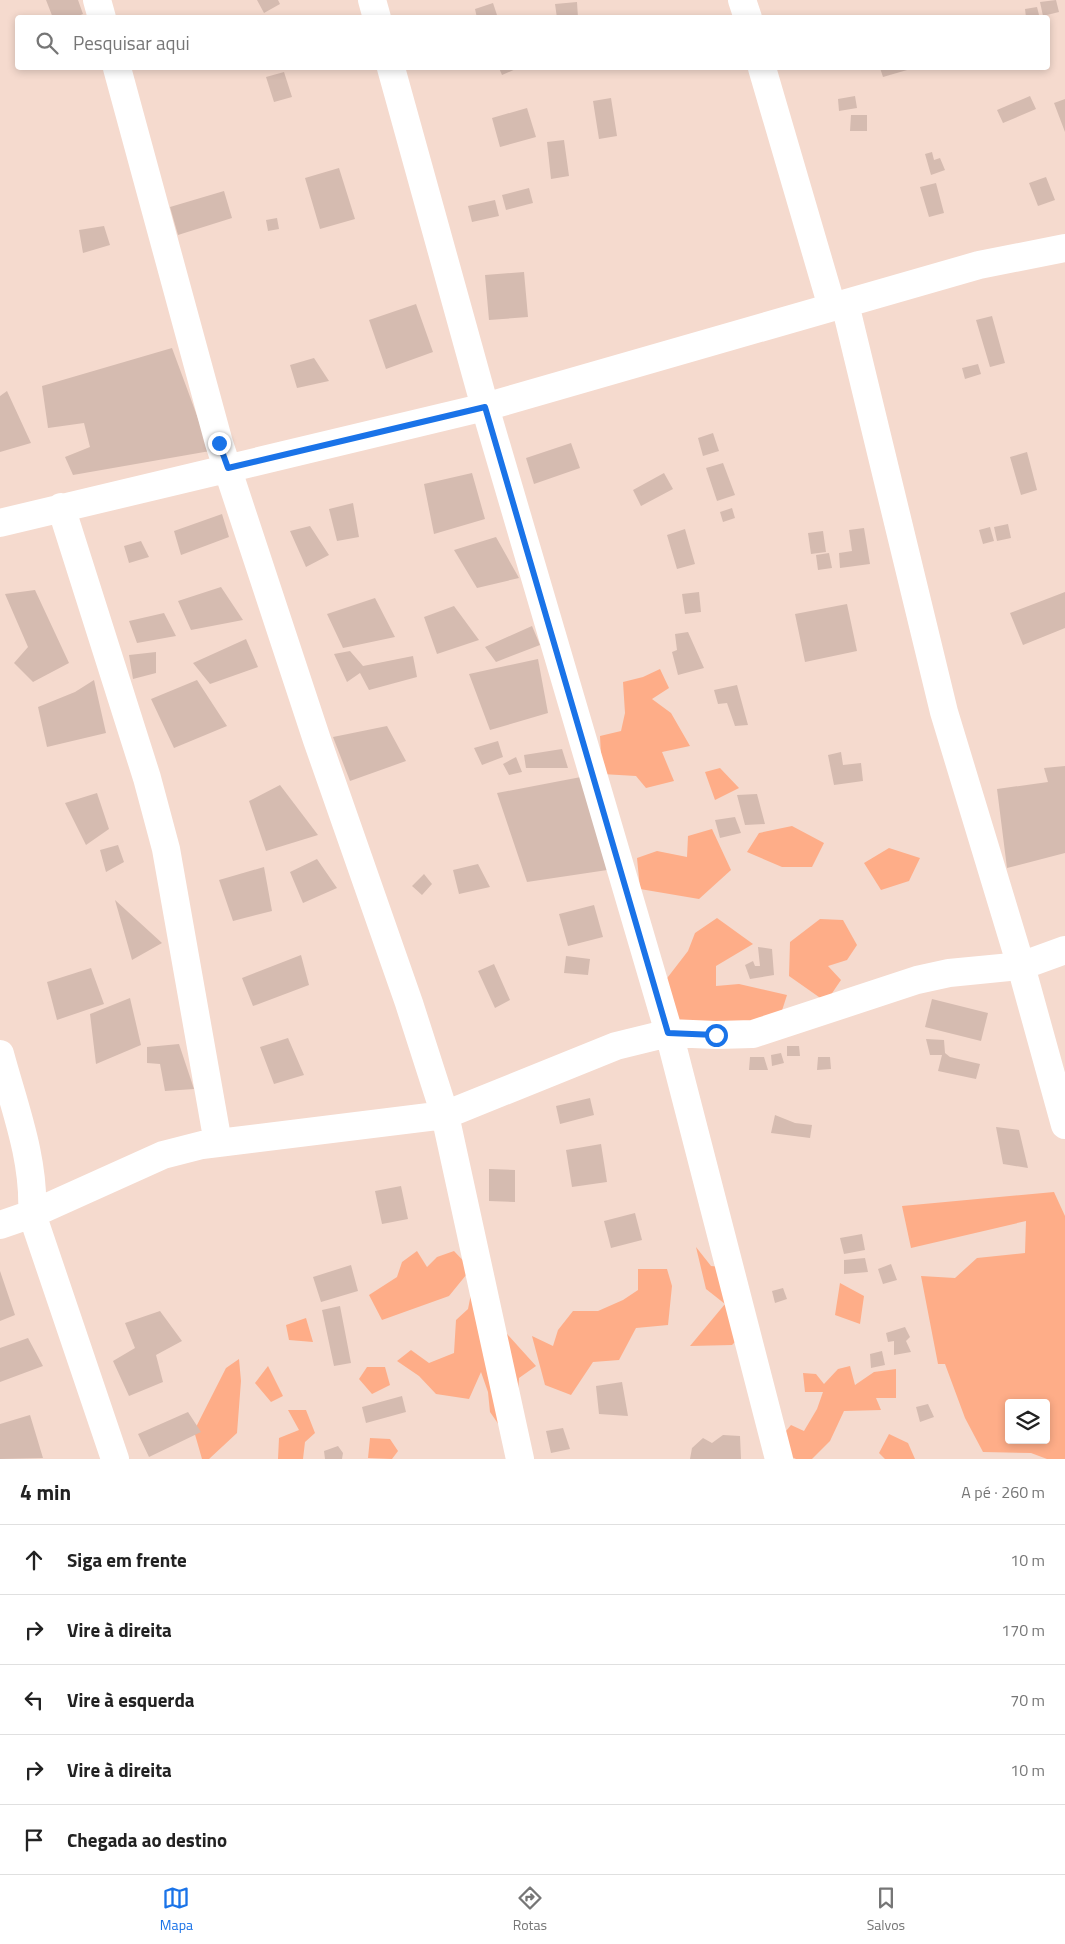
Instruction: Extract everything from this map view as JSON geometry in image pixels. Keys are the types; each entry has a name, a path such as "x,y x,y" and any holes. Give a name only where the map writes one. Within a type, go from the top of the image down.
{"street":[{"path":"97,0 101,15"},
{"path":"372,0 376,15"},
{"path":"742,0 747,15"},
{"path":"118,70 219,443 317,740 409,1003 445,1115 520,1459"},
{"path":"391,70 485,407 668,1033 779,1459"},
{"path":"763,70 839,306 944,712 1021,966 1065,1125"},
{"path":"0,523 485,407 979,265 1065,248"},
{"path":"61,507 147,778 166,849 218,1143"},
{"path":"0,1225 32,1214 162,1155 202,1145 445,1115 616,1046 668,1033 753,1034 917,980 949,973 1021,966 1065,950"},
{"path":"0,1054 29,1164 33,1192 32,1214 115,1459"}],"shaded area":[{"path":"660,669 669,688 652,699 671,713 690,746 662,752 674,781 646,788 636,776 602,774 600,736 621,731 625,713 623,682 643,677"},
{"path":"720,768 739,788 715,800 705,772"},
{"path":"792,826 824,843 812,867 782,867 747,852 759,833"},
{"path":"712,829 731,870 699,899 640,889 637,858 657,851 687,857 688,836"},
{"path":"889,848 920,858 909,881 881,890 864,863"},
{"path":"717,918 753,944 716,966 716,986 739,984 787,995 778,1023 674,1023 661,986 688,951 695,933"},
{"path":"820,919 843,920 857,945 847,960 828,966 841,980 826,1002 789,976 790,942"},
{"path":"1054,1192 1065,1216 1065,1459 1047,1459 1031,1453 983,1452 965,1418 945,1364 938,1364 921,1276 955,1278 977,1258 1025,1253 1026,1221 911,1248 902,1206"},
{"path":"696,1247 711,1266 743,1269 757,1320 732,1345 690,1346 725,1304 706,1289"},
{"path":"417,1251 427,1267 437,1257 454,1251 471,1269 449,1296 382,1320 369,1295 397,1277 402,1262"},
{"path":"638,1269 667,1269 672,1286 668,1325 636,1328 619,1360 593,1362 571,1395 545,1385 532,1336 553,1346 558,1330 573,1311 598,1311 623,1300 638,1290"},
{"path":"840,1283 864,1296 860,1324 835,1315"},
{"path":"471,1294 536,1366 519,1378 517,1409 499,1425 490,1412 488,1392 481,1372 469,1399 436,1394 419,1376 397,1361 411,1350 429,1363 454,1353 456,1320 468,1309"},
{"path":"306,1318 313,1342 289,1340 286,1325"},
{"path":"239,1359 241,1381 237,1433 209,1459 202,1459 194,1431 226,1368"},
{"path":"268,1366 283,1396 271,1402 255,1383"},
{"path":"850,1366 855,1385 874,1372 896,1369 896,1398 876,1398 881,1410 844,1411 830,1441 812,1459 796,1459 786,1454 781,1437 791,1425 804,1431 817,1409 823,1392 805,1392 803,1373 816,1374 824,1384 838,1369"},
{"path":"367,1367 385,1367 390,1385 372,1394 359,1379"},
{"path":"288,1410 306,1410 315,1433 305,1442 303,1459 278,1459 279,1438 299,1430"},
{"path":"889,1434 908,1443 915,1459 885,1459 879,1453"},
{"path":"370,1438 390,1439 398,1451 392,1459 368,1458"}],"building":[{"path":"46,0 78,0 83,14 80,15 52,15"},
{"path":"257,0 278,0 280,4 264,13"},
{"path":"1056,0 1059,12 1043,15 1040,2"},
{"path":"577,2 578,15 557,15 555,4"},
{"path":"493,3 497,15 476,15 475,9"},
{"path":"1037,7 1039,15 1026,15 1025,9"},
{"path":"500,70 513,70 502,75"},
{"path":"881,70 907,70 883,77"},
{"path":"284,72 292,97 274,102 266,77"},
{"path":"855,96 857,108 839,111 838,99"},
{"path":"1030,96 1036,109 1003,123 997,110"},
{"path":"611,98 617,136 599,139 593,101"},
{"path":"1065,99 1065,132 1054,103"},
{"path":"527,108 536,137 500,147 492,118"},
{"path":"851,115 867,115 867,131 850,131"},
{"path":"564,140 569,176 551,179 547,142"},
{"path":"932,152 934,160 940,158 945,170 931,175 925,154"},
{"path":"339,168 355,219 320,229 305,178"},
{"path":"1046,177 1055,200 1038,206 1029,183"},
{"path":"936,183 944,213 929,217 920,187"},
{"path":"529,188 533,203 506,210 502,195"},
{"path":"224,191 232,218 178,235 170,207"},
{"path":"495,200 499,216 472,222 468,206"},
{"path":"277,218 279,229 268,231 266,220"},
{"path":"104,226 110,245 83,253 79,230"},
{"path":"524,272 528,317 489,320 485,275"},
{"path":"416,304 433,352 386,369 369,320"},
{"path":"992,316 1005,363 990,367 976,320"},
{"path":"172,348 210,451 73,475 65,457 90,447 84,423 48,428 42,386"},
{"path":"314,358 329,381 297,388 290,365"},
{"path":"978,364 981,374 965,379 962,368"},
{"path":"7,391 31,443 0,452 0,396"},
{"path":"713,433 719,451 703,456 698,438"},
{"path":"571,443 580,468 534,484 526,458"},
{"path":"1027,452 1037,490 1021,495 1010,457"},
{"path":"723,463 735,495 717,501 706,468"},
{"path":"472,473 485,519 434,534 424,484"},
{"path":"664,473 673,489 641,506 633,490"},
{"path":"353,503 359,537 337,541 329,509"},
{"path":"732,508 735,518 723,522 720,512"},
{"path":"222,514 229,537 181,555 174,531"},
{"path":"1008,524 1011,538 997,541 994,527"},
{"path":"310,526 329,555 306,567 290,531"},
{"path":"990,527 994,541 983,544 979,530"},
{"path":"864,528 870,564 840,568 839,553 852,551 849,530"},
{"path":"685,529 695,564 677,569 667,535"},
{"path":"823,531 826,552 811,554 808,533"},
{"path":"496,537 519,578 477,588 454,550"},
{"path":"141,541 149,557 129,563 124,546"},
{"path":"829,553 832,568 818,570 816,555"},
{"path":"221,587 243,620 191,630 178,601"},
{"path":"35,590 69,663 33,682 14,663 28,647 5,594"},
{"path":"699,592 701,612 685,614 682,594"},
{"path":"1065,592 1065,628 1023,645 1010,613"},
{"path":"375,598 395,637 343,648 327,614"},
{"path":"847,604 857,651 805,662 795,614"},
{"path":"454,606 479,640 437,654 424,617"},
{"path":"164,613 176,636 137,643 129,621"},
{"path":"532,626 540,645 496,662 485,647"},
{"path":"688,632 704,668 678,675 672,652 677,650 675,634"},
{"path":"246,639 258,667 210,684 193,663"},
{"path":"350,651 363,666 413,656 417,677 369,690 360,673 347,682 334,654"},
{"path":"156,652 156,673 133,679 129,655"},
{"path":"538,659 548,713 490,730 469,674"},
{"path":"94,680 106,733 47,747 38,707 75,692"},
{"path":"197,680 227,726 174,748 151,699"},
{"path":"737,685 748,725 735,726 727,703 718,704 714,690"},
{"path":"387,726 406,761 350,781 333,737"},
{"path":"498,741 503,757 482,765 474,748"},
{"path":"562,749 568,768 526,768 524,755"},
{"path":"841,752 843,765 861,763 863,781 834,785 828,755"},
{"path":"516,757 522,772 509,775 503,764"},
{"path":"1065,766 1065,853 1007,868 997,789 1048,782 1044,768"},
{"path":"581,777 614,869 527,882 497,793"},
{"path":"280,785 318,835 266,851 249,801"},
{"path":"97,793 109,829 86,845 65,803"},
{"path":"757,794 765,824 745,825 737,795"},
{"path":"735,817 741,833 720,838 715,820"},
{"path":"118,845 124,862 106,872 100,850"},
{"path":"317,859 337,888 303,903 290,872"},
{"path":"478,864 490,887 459,894 453,870"},
{"path":"264,867 272,911 233,921 219,880"},
{"path":"424,874 432,884 422,895 412,886"},
{"path":"115,900 162,943 132,960"},
{"path":"594,905 603,937 568,946 559,914"},
{"path":"758,947 772,949 774,975 750,979 745,965 753,961 755,966 760,966"},
{"path":"301,955 309,985 253,1006 242,978"},
{"path":"566,956 590,959 588,975 564,973"},
{"path":"494,964 510,1000 495,1008 478,971"},
{"path":"91,968 104,1004 57,1020 47,982"},
{"path":"130,998 141,1045 96,1064 90,1014"},
{"path":"932,999 988,1013 981,1041 925,1027"},
{"path":"288,1038 304,1075 274,1084 260,1047"},
{"path":"926,1039 944,1040 945,1053 950,1057 980,1064 976,1079 938,1071 942,1055 930,1055"},
{"path":"179,1044 194,1089 165,1091 160,1064 147,1063 147,1047"},
{"path":"787,1046 799,1046 800,1056 787,1056"},
{"path":"781,1053 784,1063 772,1066 771,1055"},
{"path":"750,1057 764,1057 768,1070 749,1070"},
{"path":"818,1057 830,1057 831,1069 817,1070"},
{"path":"590,1098 594,1115 560,1124 556,1106"},
{"path":"775,1115 795,1123 812,1125 810,1138 771,1133"},
{"path":"996,1127 1019,1130 1028,1168 1003,1164"},
{"path":"601,1144 607,1182 572,1187 566,1150"},
{"path":"489,1169 515,1170 515,1202 489,1201"},
{"path":"401,1186 408,1219 382,1224 375,1191"},
{"path":"635,1213 642,1240 611,1248 604,1221"},
{"path":"862,1234 865,1250 844,1254 840,1238"},
{"path":"865,1258 868,1272 844,1274 844,1260"},
{"path":"891,1264 897,1280 883,1284 878,1269"},
{"path":"351,1265 358,1291 321,1302 313,1277"},
{"path":"0,1271 15,1315 0,1321"},
{"path":"783,1288 787,1299 775,1303 772,1291"},
{"path":"340,1306 351,1363 334,1366 322,1310"},
{"path":"160,1311 182,1341 156,1355 163,1382 129,1396 113,1361 135,1348 125,1323"},
{"path":"905,1327 910,1337 906,1341 911,1352 894,1355 894,1341 888,1342 886,1333"},
{"path":"28,1338 43,1366 0,1382 0,1348"},
{"path":"882,1351 885,1365 871,1368 870,1354"},
{"path":"622,1382 628,1416 599,1414 596,1386"},
{"path":"402,1396 406,1412 366,1423 362,1407"},
{"path":"928,1404 934,1417 920,1422 916,1407"},
{"path":"188,1412 201,1432 149,1457 138,1434"},
{"path":"30,1415 43,1458 0,1459 0,1424"},
{"path":"563,1428 570,1449 551,1453 546,1431"},
{"path":"723,1435 740,1436 741,1459 690,1459 692,1448 703,1438 712,1443"},
{"path":"338,1446 343,1453 342,1459 325,1459 324,1451"}],"route":[{"path":"219,443 228,468 485,407 668,1033 716,1035"}]}
